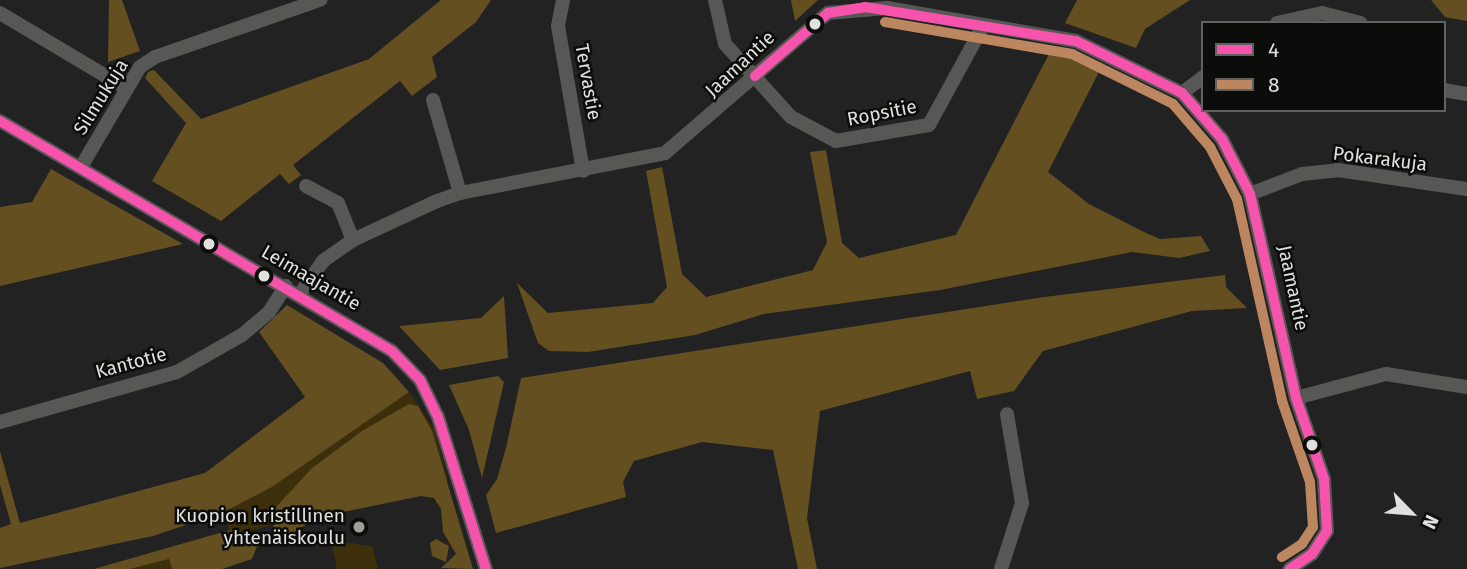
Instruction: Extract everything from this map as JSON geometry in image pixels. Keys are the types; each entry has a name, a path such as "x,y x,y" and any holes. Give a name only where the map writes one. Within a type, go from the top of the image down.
{"street":[{"name":"Silmukuja","path":"81,167 140,66 155,57 320,0"},
{"name":"Tervastie","path":"563,0 558,26 583,171"},
{"path":"715,0 725,44 755,76"},
{"name":"Jaamantie","path":"300,294 323,261 353,240 460,193 665,153 828,13 846,8 889,4 983,26 1076,41 1182,93 1222,139 1250,194 1296,398 1324,479 1327,531 1312,554 1290,569"},
{"path":"0,13 126,88"},
{"path":"1286,21 1322,13 1353,21"},
{"name":"Ropsitie","path":"755,76 791,117 825,138 848,140 918,130 929,125 941,109 983,26"},
{"path":"1182,93 1201,79"},
{"path":"1446,90 1467,94"},
{"path":"433,100 460,193"},
{"name":"Leimaajantie","path":"0,121 300,294 381,344 420,380 438,417 486,569"},
{"name":"Pokarakuja","path":"1250,194 1302,174 1338,170 1467,189"},
{"path":"306,186 338,203 353,240"},
{"name":"Kantotie","path":"0,422 177,372 242,335 269,312 286,286"},
{"path":"1296,398 1387,374 1467,387"},
{"path":"1001,569 1022,503 1007,414"}],"shaded area":[{"path":"109,0 122,0 140,51 108,62"},
{"path":"441,0 491,0 476,22 432,57 437,77 412,96 400,81 293,165 301,175 289,184 280,174 221,221 152,181 186,123 145,78 148,72 154,70 201,119 369,59"},
{"path":"791,0 818,0 795,21"},
{"path":"1077,0 1190,0 1145,29 1136,48 1065,23"},
{"path":"1431,0 1467,0 1467,21 1445,17"},
{"path":"1053,46 1103,64 1048,172 1089,204 1146,233 1160,239 1201,236 1210,251 1179,258 1132,252 940,290 764,314 695,335 588,352 549,351 538,343 517,283 548,313 653,303 667,287 646,171 662,167 682,274 706,297 813,270 827,242 810,152 826,150 842,243 859,258 956,235"},
{"path":"51,169 183,244 0,286 0,207 32,202"},
{"path":"1225,275 1226,287 1247,308 1192,311 1043,351 1014,391 977,399 970,371 820,411 807,518 817,569 798,569 773,450 702,442 634,461 623,482 626,497 496,533 486,495 497,479 521,378 1044,297"},
{"path":"504,296 508,358 440,370 399,326 481,318"},
{"path":"287,305 383,363 409,392 272,487 222,513 153,536 0,568 0,528 11,524 0,485 0,451 20,523 205,473 305,397 259,332"},
{"path":"498,376 504,382 482,478 469,430 449,385"},
{"path":"409,392 434,429 448,481 244,532 230,530 222,513 272,487"},
{"path":"409,404 418,406 432,431 473,569 441,568 456,554 443,532 441,509 434,498 421,496 319,517 289,535 273,529 277,506 312,468 362,431"},
{"path":"230,530 244,532 258,544 252,559 222,569 172,569 169,559 130,569 94,569"},
{"path":"436,539 449,546 446,562 432,556 430,543"},
{"path":"341,542 372,546 378,569 337,569 332,545"},
{"path":"169,559 172,569 130,569"}],"transit line":[{"name":"4","path":"755,76 828,13 865,7 1076,41 1182,93 1222,139 1250,194 1296,398 1324,479 1327,531 1312,554 1290,569"},
{"name":"8","path":"885,22 1072,54 1173,104 1210,147 1237,199 1282,401 1310,482 1313,527 1302,544 1282,557"},
{"name":"4","path":"0,121 392,351 420,380 438,417 486,569"}],"place":[{"name":"Kuopion kristillinen yhtenäiskoulu","path":"359,527"}]}
